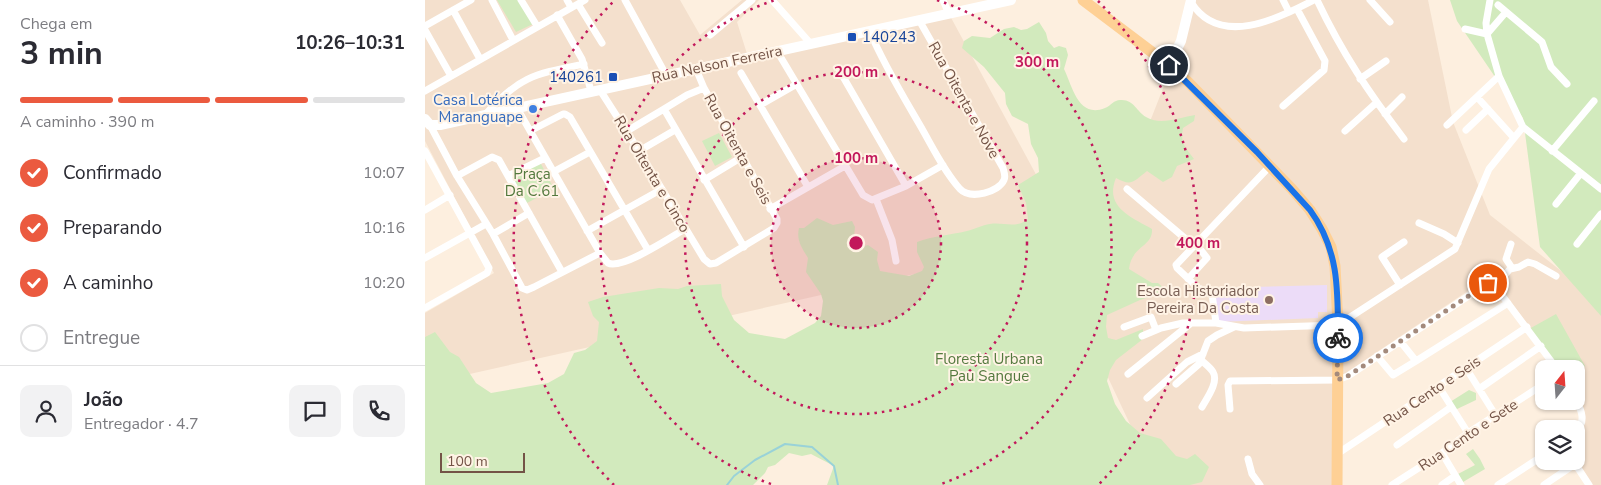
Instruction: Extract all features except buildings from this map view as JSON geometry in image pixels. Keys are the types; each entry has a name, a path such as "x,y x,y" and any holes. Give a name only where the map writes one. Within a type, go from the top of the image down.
{"main road":[{"name":"Rua Nelson Ferreira","path":"427,122 440,125 1011,0"},
{"path":"1083,0 1169,65 1188,82 1310,210 1331,246 1335,266 1338,325 1337,485"},
{"path":"1169,65 1181,41 1192,1"}],"street":[{"path":"425,26 471,0"},
{"path":"492,0 513,40"},
{"path":"567,0 578,4 602,43"},
{"path":"625,0 666,75"},
{"path":"709,35 752,0"},
{"path":"772,0 811,44"},
{"path":"943,0 949,14"},
{"path":"1283,0 1289,12"},
{"path":"1192,1 1195,9 1203,16 1213,22 1231,27 1253,25 1316,0 1360,79 1404,139"},
{"path":"1370,0 1390,22"},
{"path":"1490,0 1486,23 1487,34 1499,76 1523,127 1601,189"},
{"path":"524,1 537,26"},
{"path":"425,91 578,4"},
{"path":"1498,5 1542,42 1551,67 1567,84"},
{"path":"1283,106 1325,68 1325,61 1297,9"},
{"path":"453,10 480,59"},
{"path":"1487,34 1506,12"},
{"name":"Rua Oitenta e Cinco","path":"557,15 577,49 595,90 627,131 704,259 710,264 716,263 744,247"},
{"name":"Rua Oitenta e Nove","path":"919,20 1003,168 1005,176 1001,184 987,192 979,195 971,194 961,190 943,165"},
{"path":"1465,29 1487,34"},
{"path":"425,30 451,76"},
{"path":"777,51 859,191 863,195 874,199 906,186 943,165 895,83 870,32"},
{"path":"1360,79 1386,61"},
{"path":"485,115 523,80 545,72 584,64"},
{"path":"838,68 906,186"},
{"name":"Rua Oitenta e Seis","path":"696,69 704,88 777,219 774,228 744,247"},
{"path":"741,73 808,187"},
{"path":"1447,125 1499,76"},
{"path":"760,105 797,84"},
{"path":"627,131 687,95 704,88"},
{"path":"1385,114 1402,97"},
{"path":"1477,97 1514,138"},
{"path":"1552,151 1594,101"},
{"path":"1345,131 1376,103"},
{"path":"517,108 587,231 608,264 616,265 629,261 685,229"},
{"path":"664,108 744,247"},
{"path":"1466,130 1488,109"},
{"path":"530,131 565,114 569,117 648,250"},
{"path":"427,122 457,176 493,234 519,284 525,289 534,287 600,252"},
{"path":"1142,336 1178,323 1216,323 1235,327 1338,325 1455,249 1489,168 1523,127"},
{"path":"639,150 675,130"},
{"path":"553,172 590,152"},
{"path":"425,308 488,271 488,264 426,156"},
{"path":"457,176 492,156 499,160 563,272"},
{"path":"705,180 742,156"},
{"path":"509,176 545,158"},
{"path":"770,209 845,166"},
{"path":"1216,323 1212,294 1201,290 1176,265 1269,166"},
{"path":"1556,204 1581,173"},
{"path":"587,231 662,189"},
{"path":"1127,189 1195,245 1207,258 1188,279"},
{"path":"425,210 450,195"},
{"path":"874,199 892,240 896,261"},
{"path":"493,234 529,213"},
{"path":"1577,244 1601,214"},
{"path":"1419,223 1444,234 1458,243"},
{"path":"425,258 486,224"},
{"path":"1400,285 1382,256 1404,242"},
{"path":"1511,244 1506,258 1512,268"},
{"path":"1495,286 1512,268 1531,262 1556,276"},
{"path":"1230,409 1228,385 1230,381 1337,380 1348,376 1488,283 1495,286 1551,360"},
{"path":"1377,356 1393,375 1508,303"},
{"path":"1124,327 1151,317 1156,330"},
{"path":"1128,374 1190,324"},
{"path":"1176,384 1197,366 1208,341 1235,327"},
{"name":"Rua Cento e Seis","path":"1337,454 1527,327"},
{"path":"1400,341 1416,361"},
{"path":"1479,389 1541,346"},
{"path":"1147,398 1187,362 1202,357"},
{"path":"1202,357 1214,376 1211,390 1202,407"},
{"path":"1466,368 1496,416"},
{"path":"1439,387 1468,433"},
{"name":"Rua Cento e Sete","path":"1392,485 1535,390"},
{"path":"1397,445 1451,407"},
{"path":"1442,453 1461,485"},
{"path":"1248,458 1252,474 1260,485"},
{"path":"1498,485 1535,461"},
{"path":"1544,485 1564,470"},
{"path":"1580,470 1589,485"},
{"path":"1442,485 1455,476"}],"shaded area":[{"path":"425,0 680,0 700,35 742,0 759,0 737,22 748,57 949,14 1071,239 425,384 425,313 494,273 425,141"},
{"path":"1192,0 1428,0 1453,122 1490,215 1588,292 1601,314 1601,485 1593,485 1582,470 1585,470 1585,420 1582,420 1584,418 1580,410 1585,410 1585,360 1554,360 1508,298 1487,278 1340,377 1336,485 1155,485 1145,456 1062,280 1106,181 1149,124 1173,63"},
{"name":"Escola Historiador Pereira Da Costa","path":"1327,285 1327,312 1318,312 1318,318 1217,322 1214,316 1211,288"}],"green space":[{"path":"497,0 519,0 533,24 516,32"},
{"path":"1450,0 1601,0 1601,316 1540,247 1523,118 1457,21"},
{"name":"Floresta Urbana Pau Sangue","path":"1039,22 1046,33 1048,41 1054,48 1059,46 1066,48 1068,55 1064,69 1077,99 1088,109 1105,108 1115,101 1122,100 1130,102 1143,115 1152,120 1164,121 1195,115 1194,121 1183,128 1182,133 1184,145 1194,159 1177,166 1172,177 1163,182 1147,171 1133,182 1121,181 1116,178 1113,188 1117,204 1128,215 1152,229 1149,239 1134,255 1129,269 1152,283 1158,283 1165,289 1159,294 1140,300 1107,315 1106,327 1108,338 1116,340 1143,329 1143,339 1116,360 1110,370 1107,381 1115,404 1126,421 1140,433 1161,439 1176,456 1187,459 1195,454 1209,467 1202,482 1190,485 827,485 834,466 811,454 802,456 789,453 775,465 768,467 765,473 753,485 425,485 425,337 435,332 450,352 459,357 476,383 491,393 548,383 564,374 574,353 585,350 597,341 599,322 593,316 588,302 603,297 659,288 678,289 687,286 721,284 722,296 734,320 749,333 785,339 815,323 821,316 823,301 821,294 806,272 808,258 798,236 799,228 804,228 817,218 833,225 852,221 855,227 854,237 861,247 868,245 878,252 877,260 880,271 909,276 922,271 924,267 917,252 917,242 987,225 1019,224 1028,219 1026,203 1018,185 1039,172 1038,158 1031,144 1028,124 1012,116 1006,104 1005,93 984,67 962,48 964,41 972,36 990,38 1004,29 1014,27 1021,30 1027,29"},
{"path":"719,133 732,157 715,166 702,141"},
{"name":"Praça Da C.61","path":"540,162 554,189 525,204 510,177"},
{"path":"1556,314 1582,360 1551,360 1529,329"},
{"path":"1469,390 1476,393 1476,400 1455,410 1450,402"},
{"path":"1473,449 1485,469 1463,482 1458,474 1475,465 1466,454"}],"waterway":[{"path":"727,485 734,476 755,460 785,444 812,447 834,466 838,485"}],"way so far":[{"path":"1338,338 1337,380 1348,376 1488,283"}],"place":[{"name":"140243","path":"852,37"},
{"name":"140261","path":"613,77"},
{"name":"Casa Lotérica Maranguape","path":"533,109"},
{"name":"Escola Historiador Pereira Da Costa","path":"1269,300"}],"route":[{"path":"1169,65 1257,152 1292,189 1317,220 1331,246 1335,266 1338,338"}]}
